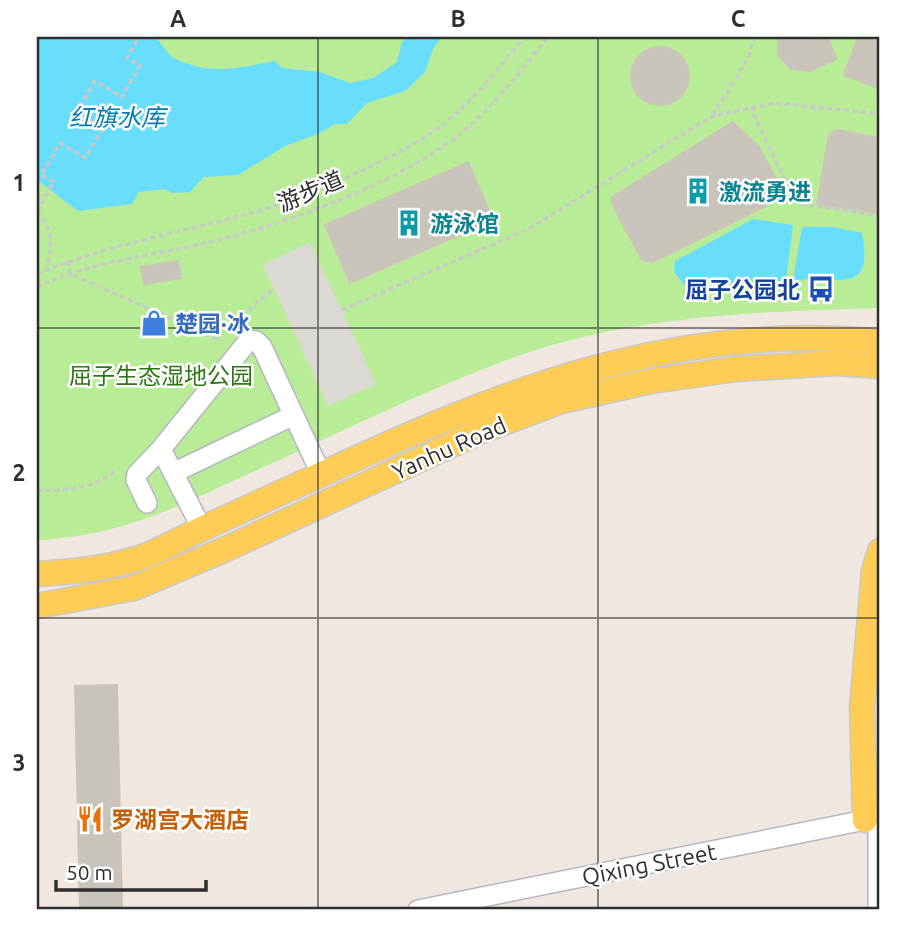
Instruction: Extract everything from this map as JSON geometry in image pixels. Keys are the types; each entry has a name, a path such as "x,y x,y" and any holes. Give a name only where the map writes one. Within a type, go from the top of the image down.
{"main road":[{"name":"Yanhu Road","path":"37,574 80,571 137,559 321,474 524,389 605,363 688,347 765,341 841,338 880,342"},
{"name":"Yanhu Road","path":"37,606 134,588 226,549 484,430 561,401 651,381 736,369 836,363 880,366"},
{"path":"875,818 862,707 874,571 880,551"},
{"path":"875,818 875,755 880,679"}],"street":[{"path":"147,503 136,480 137,474 161,449 232,346 249,340 256,341 262,347 321,474"},
{"path":"173,473 294,415"},
{"path":"161,449 202,529"},
{"path":"134,588 137,559"},
{"path":"865,910 875,818"},
{"path":"875,818 878,910"},
{"name":"Qixing Street","path":"418,910 875,818"}],"path":[{"path":"46,270 51,240 44,220 37,211 54,182 41,175 60,143 85,158 103,128 77,113 95,82 121,97 140,65 127,58 139,37"},
{"path":"37,274 67,261 269,208 376,162 441,126 471,99 524,37"},
{"name":"游步道","path":"37,287 70,274 268,228 390,175 446,144 475,121 548,37"},
{"path":"712,116 748,59 754,37"},
{"path":"342,310 530,228 712,116 776,103 880,114"},
{"path":"752,106 794,199 801,204 880,216"},
{"path":"37,194 45,198"},
{"path":"67,261 70,274 232,346"},
{"path":"217,352 232,346 257,302 274,289"},
{"path":"37,490 74,489 95,484 122,464"}],"green space":[{"name":"屈子生态湿地公园","path":"37,37 880,37 880,308 692,318 600,333 554,344 509,359 382,412 151,517 98,532 37,540"}],"shaded area":[{"path":"310,242 376,384 328,406 263,265"}],"water":[{"name":"红旗水库","path":"37,37 151,37 174,58 199,67 224,69 275,61 282,68 320,72 350,83 373,78 397,62 402,42 407,37 442,37 433,49 425,72 405,91 367,103 347,124 335,124 318,134 285,146 238,175 204,177 190,192 172,193 165,189 139,192 132,204 78,211 37,180"},
{"path":"753,219 793,225 786,281 684,285 674,272 675,261"},
{"path":"802,227 832,227 862,233 864,254 862,268 857,276 836,280 793,281"}],"building":[{"path":"778,37 828,37 836,59 810,71 791,69 778,55"},
{"path":"858,37 880,42 880,89 844,75"},
{"path":"654,47 666,47 681,55 689,70 689,82 681,97 666,105 654,105 639,97 631,82 631,70 639,55"},
{"name":"激流勇进","path":"733,122 759,147 777,180 778,186 768,205 653,262 642,260 613,206 612,197"},
{"path":"837,130 880,138 880,213 817,204 829,135"},
{"name":"游泳馆","path":"468,162 493,220 350,283 325,225"},
{"path":"178,261 181,278 144,284 141,267"},
{"path":"117,685 122,910 80,910 75,686"}],"place":[{"name":"激流勇进","path":"698,191"},
{"name":"游泳馆","path":"409,223"},
{"name":"屈子公园北","path":"821,289"},
{"name":"楚园·冰","path":"154,323"},
{"name":"罗湖宫大酒店","path":"90,819"}]}
